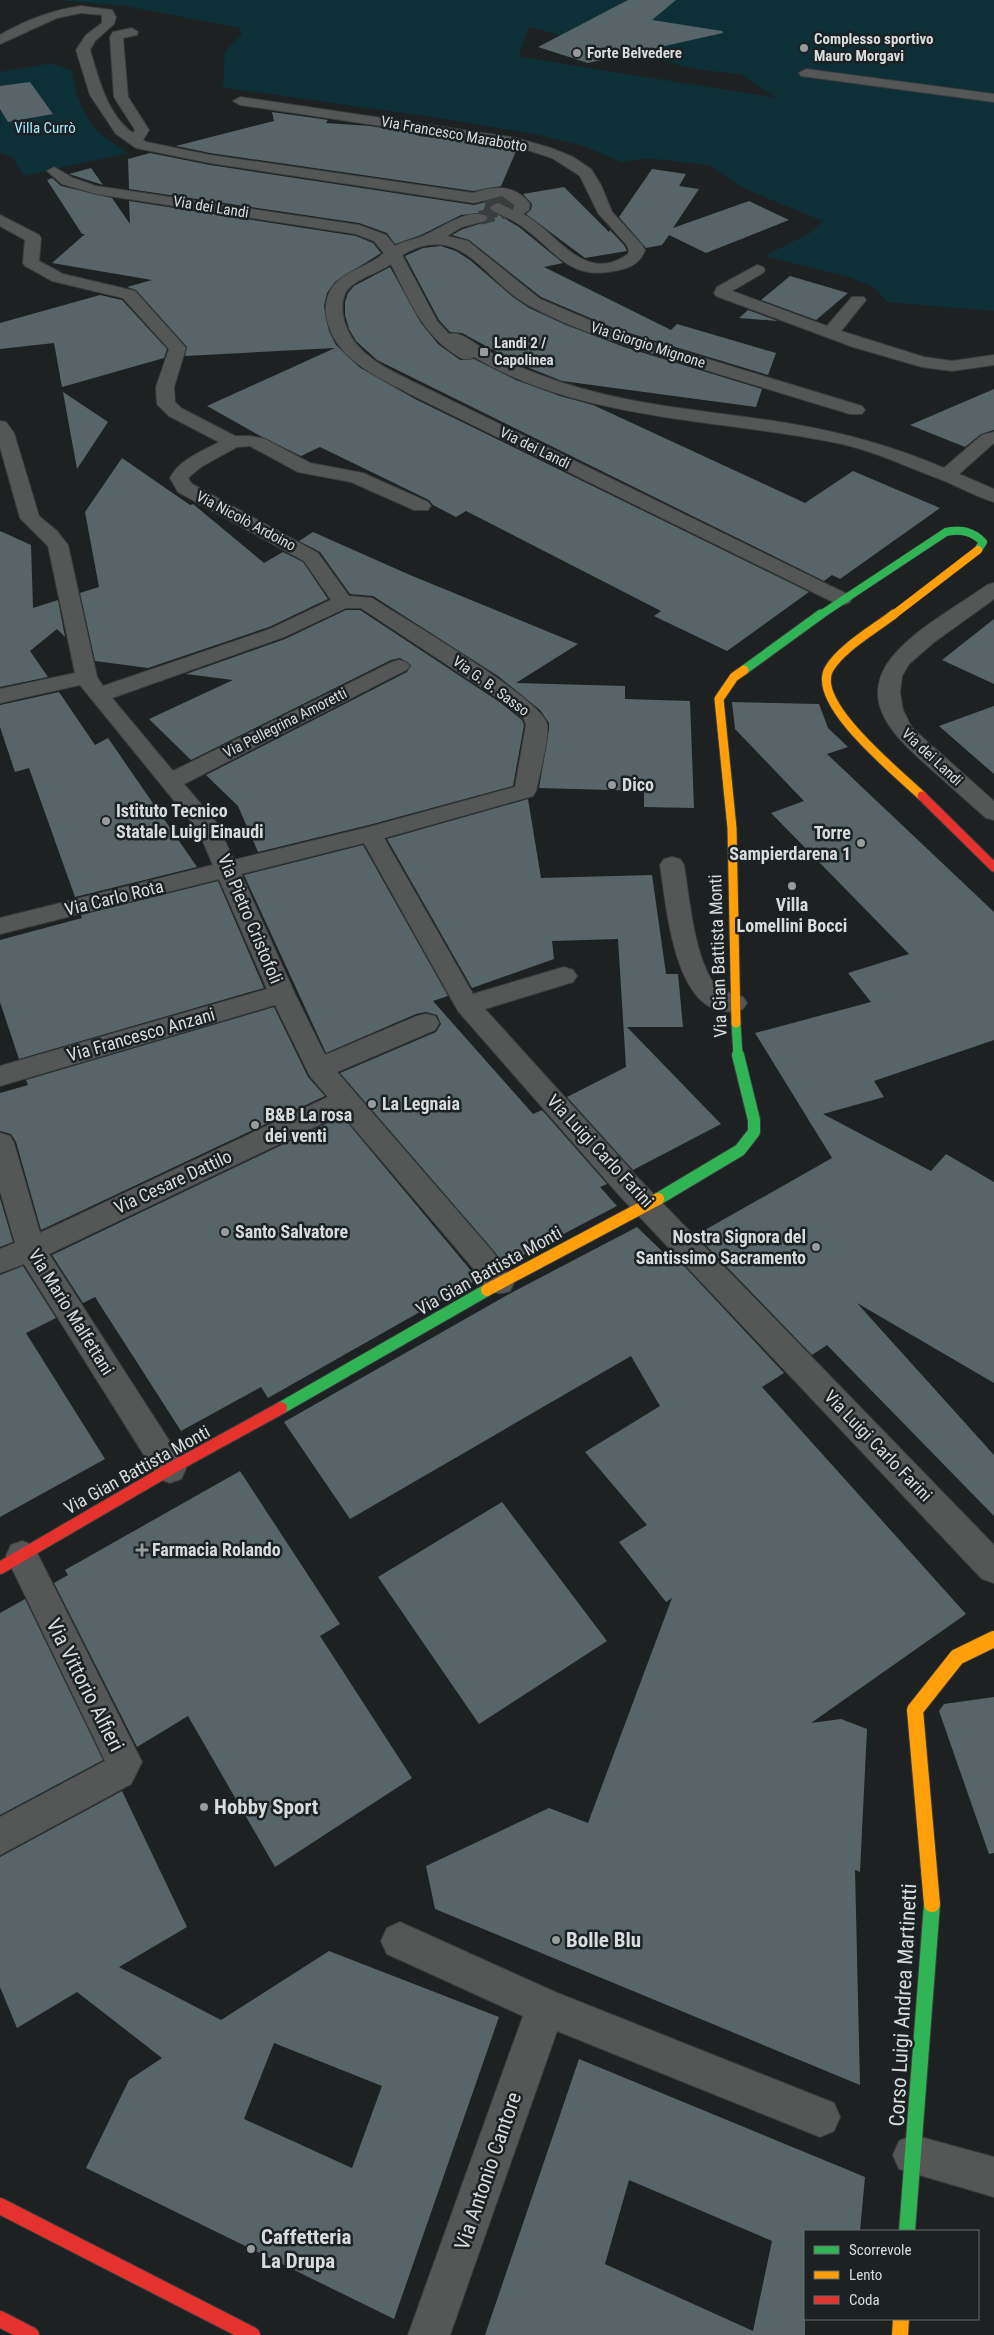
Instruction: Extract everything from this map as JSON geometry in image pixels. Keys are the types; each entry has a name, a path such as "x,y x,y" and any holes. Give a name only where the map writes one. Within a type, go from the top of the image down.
{"street":[{"name":"Via Francesco Marabotto","path":"0,40 40,16 61,9 89,7 108,13 109,24 91,38 82,50 97,95 121,131 135,142 151,148 210,160 474,198 525,222 570,262 580,266 613,266 630,260 635,256 637,250 634,244 598,204 591,179 581,169 550,152 516,142 240,101"},
{"path":"132,32 116,37 120,96 142,130 135,142"},
{"path":"806,73 994,98"},
{"name":"Via dei Landi","path":"54,171 58,176 72,184 96,190 359,230 380,238 394,254 430,323 441,336 467,355"},
{"name":"Via Francesco Marabotto","path":"474,198 498,191 511,193 522,204 521,210"},
{"path":"430,239 457,224 480,218"},
{"path":"0,220 33,238 31,263 58,278 129,294 178,348 165,387 166,404 175,412 227,446 250,441 259,443 305,468 356,477 421,506"},
{"name":"Via dei Landi","path":"430,239 408,245 394,254 384,264 353,278 341,287 334,299 334,317 338,332 347,347 361,359 422,393 842,599"},
{"name":"Via Giorgio Mignone","path":"430,239 456,241 462,244 534,302 609,335 856,410"},
{"path":"757,270 723,290 722,293 868,346 936,365 968,365 994,360"},
{"path":"830,333 858,300"},
{"name":"Via dei Landi","path":"420,304 443,331 464,345 507,368 547,385 625,403 841,438 881,449 994,496"},
{"name":"Via Pietro Cristofoli","path":"0,426 5,433 30,518 50,535 58,546 92,686 208,827 282,994 319,1070 483,1260 500,1283"},
{"path":"946,476 988,438 994,437"},
{"name":"Via Nicolò Ardoino","path":"227,446 180,473 179,478 184,488 311,557 343,602"},
{"name":"Via Gian Battista Monti","path":"11,1562 170,1469 225,1440 500,1283 648,1205 740,1150 754,1132 753,1113 739,1063 734,1003 732,828 719,699 734,677 842,599 946,532 965,530 974,532 983,542 981,547 838,657 828,666 825,684 831,702 837,712 994,867"},
{"name":"Via dei Landi","path":"994,589 904,656 892,678 890,699 894,718 904,733 994,813"},
{"name":"Via G. B. Sasso","path":"0,696 92,686 277,633 343,602 365,602 371,604 510,696 533,716 537,725 525,791 370,834 228,869"},
{"name":"Via Pellegrina Amoretti","path":"171,780 399,666"},
{"name":"Via Luigi Carlo Farini","path":"370,834 467,1005 629,1187 994,1568"},
{"path":"672,865 691,961 697,980 707,994 720,1000 734,1003"},
{"name":"Via Carlo Rota","path":"0,926 228,869"},
{"path":"467,1005 564,976"},
{"name":"Via Francesco Anzani","path":"0,1076 282,994"},
{"path":"319,1070 426,1023"},
{"name":"Via Cesare Dattilo","path":"0,1261 31,1250 345,1101"},
{"name":"Via Mario Malfettani","path":"0,1142 31,1250 170,1469"},
{"name":"Via Vittorio Alfieri","path":"0,1837 111,1777 119,1772 124,1762 11,1562"},
{"name":"Corso Luigi Andrea Martinetti","path":"907,2230 932,1904 915,1710 957,1657 994,1639"},
{"path":"400,1941 546,2006 820,2117"},
{"name":"Via Antonio Cantore","path":"429,2335 546,2006"},
{"path":"913,2155 994,2177"},
{"path":"0,2206 252,2335"},
{"path":"0,2319 31,2335"},
{"path":"900,2335 901,2320"}],"green space":[{"path":"57,0 994,0 994,311 887,302 875,288 849,277 764,256 812,232 823,221 741,187 709,165 647,158 621,162 584,146 540,135 445,119 227,88 223,86 225,52 242,34 240,28 126,6","holes":["529,27 700,70 741,74 776,98 521,57 519,54"]},
{"name":"Villa Currò","path":"52,63 72,71 79,100 93,126 128,153 24,176 12,157 0,153 0,72"}],"building":[{"path":"628,0 676,0 652,20 722,31 723,33 588,63 538,47"},
{"path":"30,82 53,114 8,122 0,109 0,86"},
{"path":"272,112 328,120 326,123 370,126 420,134 418,136 456,139 517,149 501,186 473,191 210,153 176,146 274,121"},
{"path":"150,153 210,165 474,205 502,198 512,207 497,201 489,209 519,227 563,263 544,267 671,330 677,324 776,353 768,375 616,329 541,297 469,240 452,235 463,229 486,222 490,218 485,213 461,215 421,235 395,244 387,233 359,223 129,189 128,159"},
{"path":"91,168 103,185 69,174"},
{"path":"652,169 686,174 679,186 699,189 673,228 749,201 789,220 706,253 669,235 662,245 646,248 619,217"},
{"path":"52,178 61,186 112,198 130,224 129,201 356,236 373,243 381,253 335,282 327,293 324,306 329,331 336,345 359,367 415,399 809,592 727,651 654,616 661,611 466,511 456,517 433,505 429,500 320,447 301,456 262,437 207,406 335,348 185,356 187,347 136,290 127,287 152,280 52,263 85,234 82,234 47,180"},
{"path":"564,187 609,232 610,230 627,251 585,258 526,214 531,210 532,204 523,194"},
{"path":"441,246 456,251 470,260 513,297 529,308 566,325 624,347 762,389 756,407 562,381 517,363 462,333 450,332 439,320 405,256 423,248"},
{"path":"390,267 421,323 438,344 460,360 474,359 516,380 560,396 593,405 805,503 853,471 940,508 840,579 832,575 824,581 377,360 356,341 349,329 345,315 345,302 348,293 354,286"},
{"path":"790,276 848,293 816,320 761,300"},
{"path":"100,295 122,300 167,349 164,358 62,387 54,343 0,349 0,323"},
{"path":"748,310 778,321 739,318"},
{"path":"994,389 994,430 981,434 965,447 910,425"},
{"path":"63,392 108,422 77,469"},
{"path":"122,458 190,505 193,504 264,563 283,552 303,562 328,599 269,627 148,668 95,661 80,593 99,587 85,512"},
{"path":"0,531 31,545 33,608 58,600 65,637 57,629 30,651 48,677 0,687"},
{"path":"313,532 410,575 578,644 516,683 625,686 625,699 690,701 694,808 644,807 644,791 539,788 549,729 549,723 540,710 498,676 373,596 350,594 320,552 299,541"},
{"path":"346,610 360,610 501,703 522,720 524,725 513,786 369,825 258,852 238,806 206,775 407,672 411,665 400,658 391,660 191,760 149,719 233,680 186,674 285,639"},
{"path":"994,619 994,684 942,660"},
{"path":"59,692 95,745 108,738 197,867 75,897 29,768 15,772 0,727 0,705"},
{"path":"732,702 819,704 828,728 848,747 827,754 994,912 994,1040 874,1081 884,1097 823,1114 931,1171 946,1154 994,1182 994,1383 857,1303 994,1455 994,1516 827,1345 812,1355 696,1235 832,1158 755,1033 871,1002 848,973 909,954 771,813 804,801 735,729"},
{"path":"994,706 994,774 939,726"},
{"path":"528,799 541,878 652,875 666,974 678,974 683,1027 627,1027 721,1124 633,1170 567,1097 626,1067 618,939 552,941 554,959 472,988 387,839"},
{"path":"363,845 448,996 433,1001 533,1114 542,1110 607,1184 600,1187 617,1206 504,1265 340,1073 436,1032 441,1024 437,1015 426,1012 416,1014 326,1053 244,875"},
{"path":"218,881 264,988 19,1059 0,1002 0,940 82,918 81,915"},
{"path":"274,1007 308,1077 325,1096 41,1230 16,1142 11,1134 0,1131 0,1093 28,1085 26,1080"},
{"path":"342,1116 478,1279 268,1398 261,1387 181,1431 95,1297 83,1303 52,1255"},
{"path":"0,1198 13,1242 0,1247"},
{"path":"637,1227 664,1253 669,1250 784,1373 762,1387 966,1614 811,1723 841,1719 867,1729 860,1872 855,1870 860,2085 435,1909 426,1866 549,1808 588,1823 672,1598 666,1602 619,1542 647,1525 585,1452 660,1406 631,1356 350,1519 284,1422 511,1293"},
{"path":"23,1266 56,1318 26,1333 105,1459 0,1517 0,1275"},
{"path":"240,1471 340,1624 320,1636 412,1778 275,1867 188,1716 137,1747 54,1583 68,1575 65,1570"},
{"path":"502,1502 607,1641 479,1724 378,1577"},
{"path":"25,1599 103,1760 0,1815 0,1613"},
{"path":"994,1697 994,1853 989,1854 939,1711 944,1704"},
{"path":"122,1791 187,1927 119,1967 221,2020 329,1951 499,2017 394,2319 86,2168 129,2080 162,2058 77,1992 17,2028 0,1987 0,1857","holes":["274,2043 382,2086 352,2168 244,2119"]},
{"path":"579,2059 865,2177 860,2230 804,2230 805,2335 485,2335","holes":["629,2180 772,2241 753,2331 605,2264"]}],"tunnel":[{"path":"496,197 509,199 516,204 506,211 492,210 483,206 483,202 496,197"},
{"path":"506,211 521,210"},
{"path":"480,218 506,211"}],"traffic: fast":[{"path":"744,670 842,599 946,532 962,530 975,535 983,542 978,550"},
{"path":"658,1199 740,1150 754,1132 754,1120 739,1063 736,1023"},
{"path":"281,1408 487,1290"},
{"path":"907,2230 932,1904"}],"traffic: slow":[{"path":"922,796 850,726 837,710 825,684 826,676 838,657 978,550"},
{"path":"736,1023 732,828 719,699 734,677 744,670"},
{"path":"487,1290 658,1199"},
{"path":"932,1904 915,1710 957,1657 994,1639"},
{"path":"900,2335 901,2320"}],"traffic: jam":[{"path":"922,796 994,867"},
{"path":"0,1568 170,1469 281,1408"},
{"path":"0,2206 252,2335"},
{"path":"0,2319 31,2335"}],"place":[{"name":"Complesso sportivo Mauro Morgavi","path":"804,48"},
{"name":"Forte Belvedere","path":"577,53"},
{"name":"Landi 2 / Capolinea","path":"484,352"},
{"name":"Dico","path":"612,785"},
{"name":"Istituto Tecnico Statale Luigi Einaudi","path":"106,821"},
{"name":"Torre Sampierdarena 1","path":"861,843"},
{"name":"Villa Lomellini Bocci","path":"792,886"},
{"name":"La Legnaia","path":"372,1104"},
{"name":"B&B La rosa dei venti","path":"255,1125"},
{"name":"Santo Salvatore","path":"225,1232"},
{"name":"Nostra Signora del Santissimo Sacramento","path":"816,1247"},
{"name":"Farmacia Rolando","path":"142,1550"},
{"name":"Hobby Sport","path":"204,1807"},
{"name":"Bolle Blu","path":"556,1940"},
{"name":"Caffetteria La Drupa","path":"251,2249"}]}
